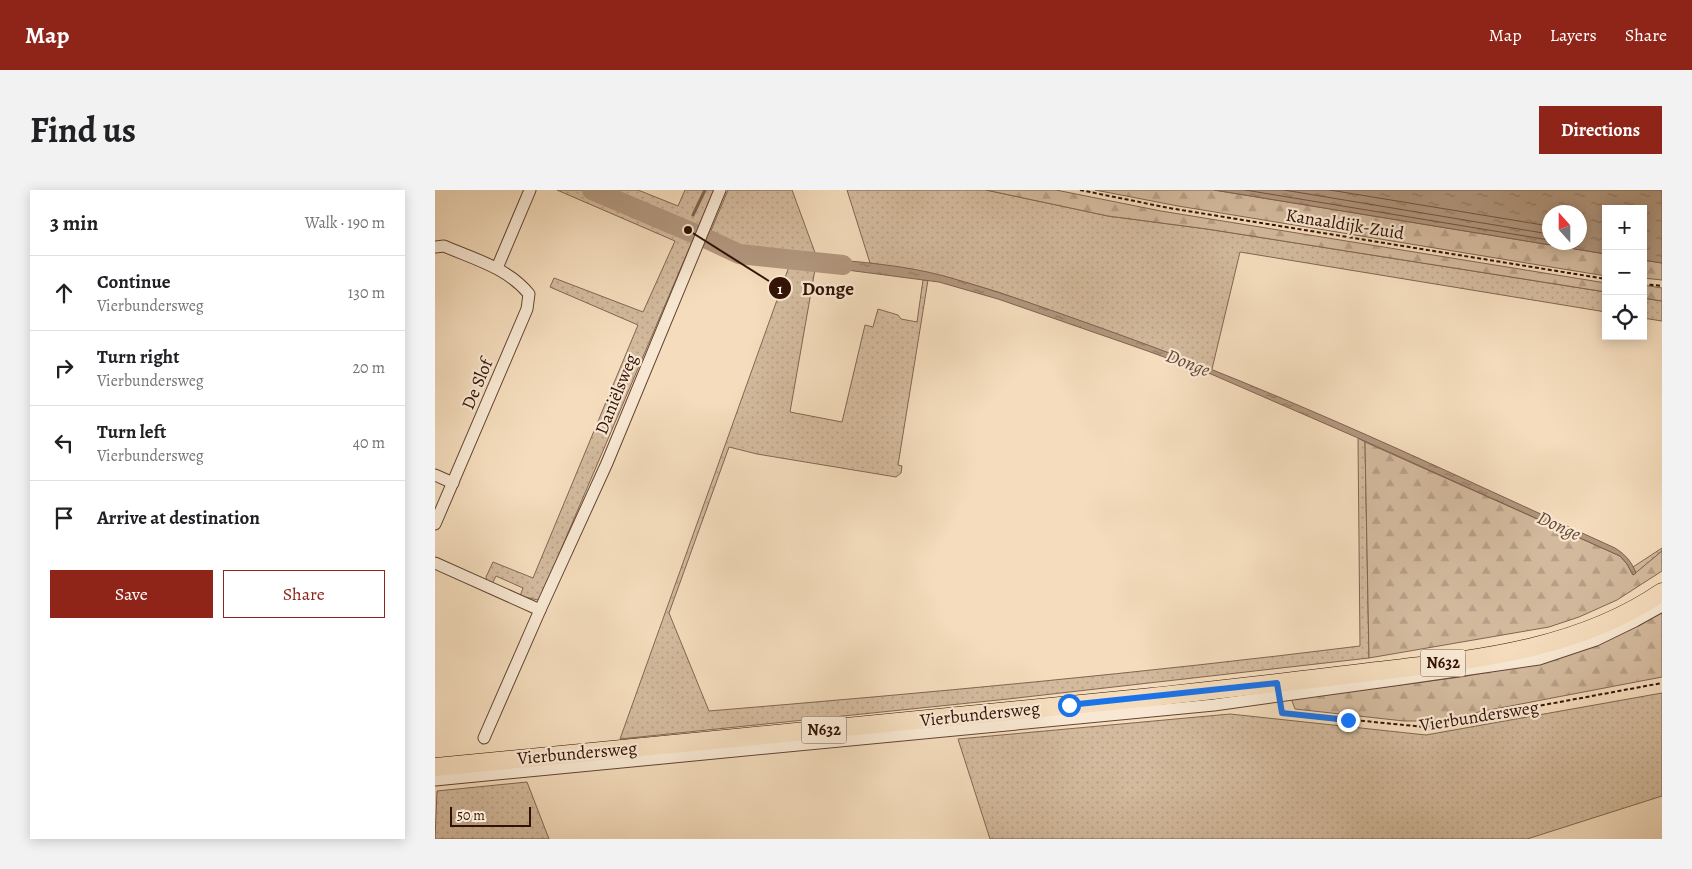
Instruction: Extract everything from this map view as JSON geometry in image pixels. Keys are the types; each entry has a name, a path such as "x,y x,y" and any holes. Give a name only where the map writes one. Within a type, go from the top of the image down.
{"main road":[{"name":"Vierbundersweg","path":"435,768 533,764 1213,698 1278,690 1533,648 1587,631 1617,618 1662,592"}],"street":[{"path":"497,268 531,190"},
{"name":"Daniëlsweg","path":"484,738 607,463 720,190"},
{"name":"De Slof","path":"435,247 444,246 497,268 520,282 529,294 527,309 435,524"},
{"path":"435,475 453,483"},
{"path":"435,563 540,610"},
{"name":"Vierbundersweg","path":"1278,690 1539,659 1596,640 1635,622 1662,606"},
{"name":"Vierbundersweg","path":"435,780 533,764"}],"path":[{"name":"Kanaaldijk-Zuid","path":"1081,190 1169,208 1602,278"},
{"path":"1647,284 1662,286"},
{"name":"Vierbundersweg","path":"1278,690 1282,713 1425,727 1662,684"}],"green space":[{"path":"557,190 638,190 678,206 685,190 714,190 538,600 520,596 523,588 496,576 492,584 487,581 486,577 493,562 533,578 638,325 550,287 554,278 643,312 675,241"},
{"path":"728,190 792,190 817,258 790,412 842,422 865,325 873,327 878,309 898,315 901,319 917,322 923,280 928,280 898,465 902,466 901,473 896,477 757,454 729,447 669,613 709,711 1035,682 1360,646 1358,438 1365,442 1369,658 1008,699 620,739 792,258 732,251 707,240"},
{"path":"847,190 986,190 1108,216 1207,229 1602,291 1602,311 1240,252 1212,369 998,292 942,276 870,263"},
{"path":"986,190 1056,190 1161,211 1602,282 1602,291 1207,229 1108,216"},
{"path":"1095,190 1214,190 1542,244 1542,250 1582,250 1602,253 1602,275 1178,206"},
{"path":"1647,261 1662,263 1662,280 1647,278"},
{"path":"1647,286 1662,288 1662,301 1647,299"},
{"path":"1647,299 1662,301 1662,321 1647,319"},
{"path":"1365,442 1620,556 1633,575 1662,551 1662,571 1617,600 1579,617 1549,627 1369,658"},
{"path":"1662,548 1662,551 1636,573 1633,567"},
{"path":"1662,610 1662,677 1432,721 1404,721 1295,709 1292,701 1293,699 1461,677 1505,669"},
{"path":"1662,693 1662,796 1527,839 990,839 958,739 1230,714 1426,735"},
{"path":"527,782 549,839 435,839 437,791"}],"water":[{"path":"1214,190 1662,190 1662,263 1647,261 1647,205 1602,205 1602,253 1582,250 1587,250 1587,205 1542,205 1542,244"},
{"path":"817,258 897,267 944,276 1030,303 1179,357 1367,435 1615,548 1628,559 1636,573 1633,575 1620,556 1211,374 998,299 939,282 816,266"}],"waterway":[{"name":"Donge","path":"592,190 693,233"},
{"path":"693,215 705,190"},
{"name":"Donge","path":"707,239 739,254 843,265"}],"place":[{"name":"Donge","path":"688,230"}],"route":[{"path":"1069,705 1277,683 1282,713 1348,720"}]}
